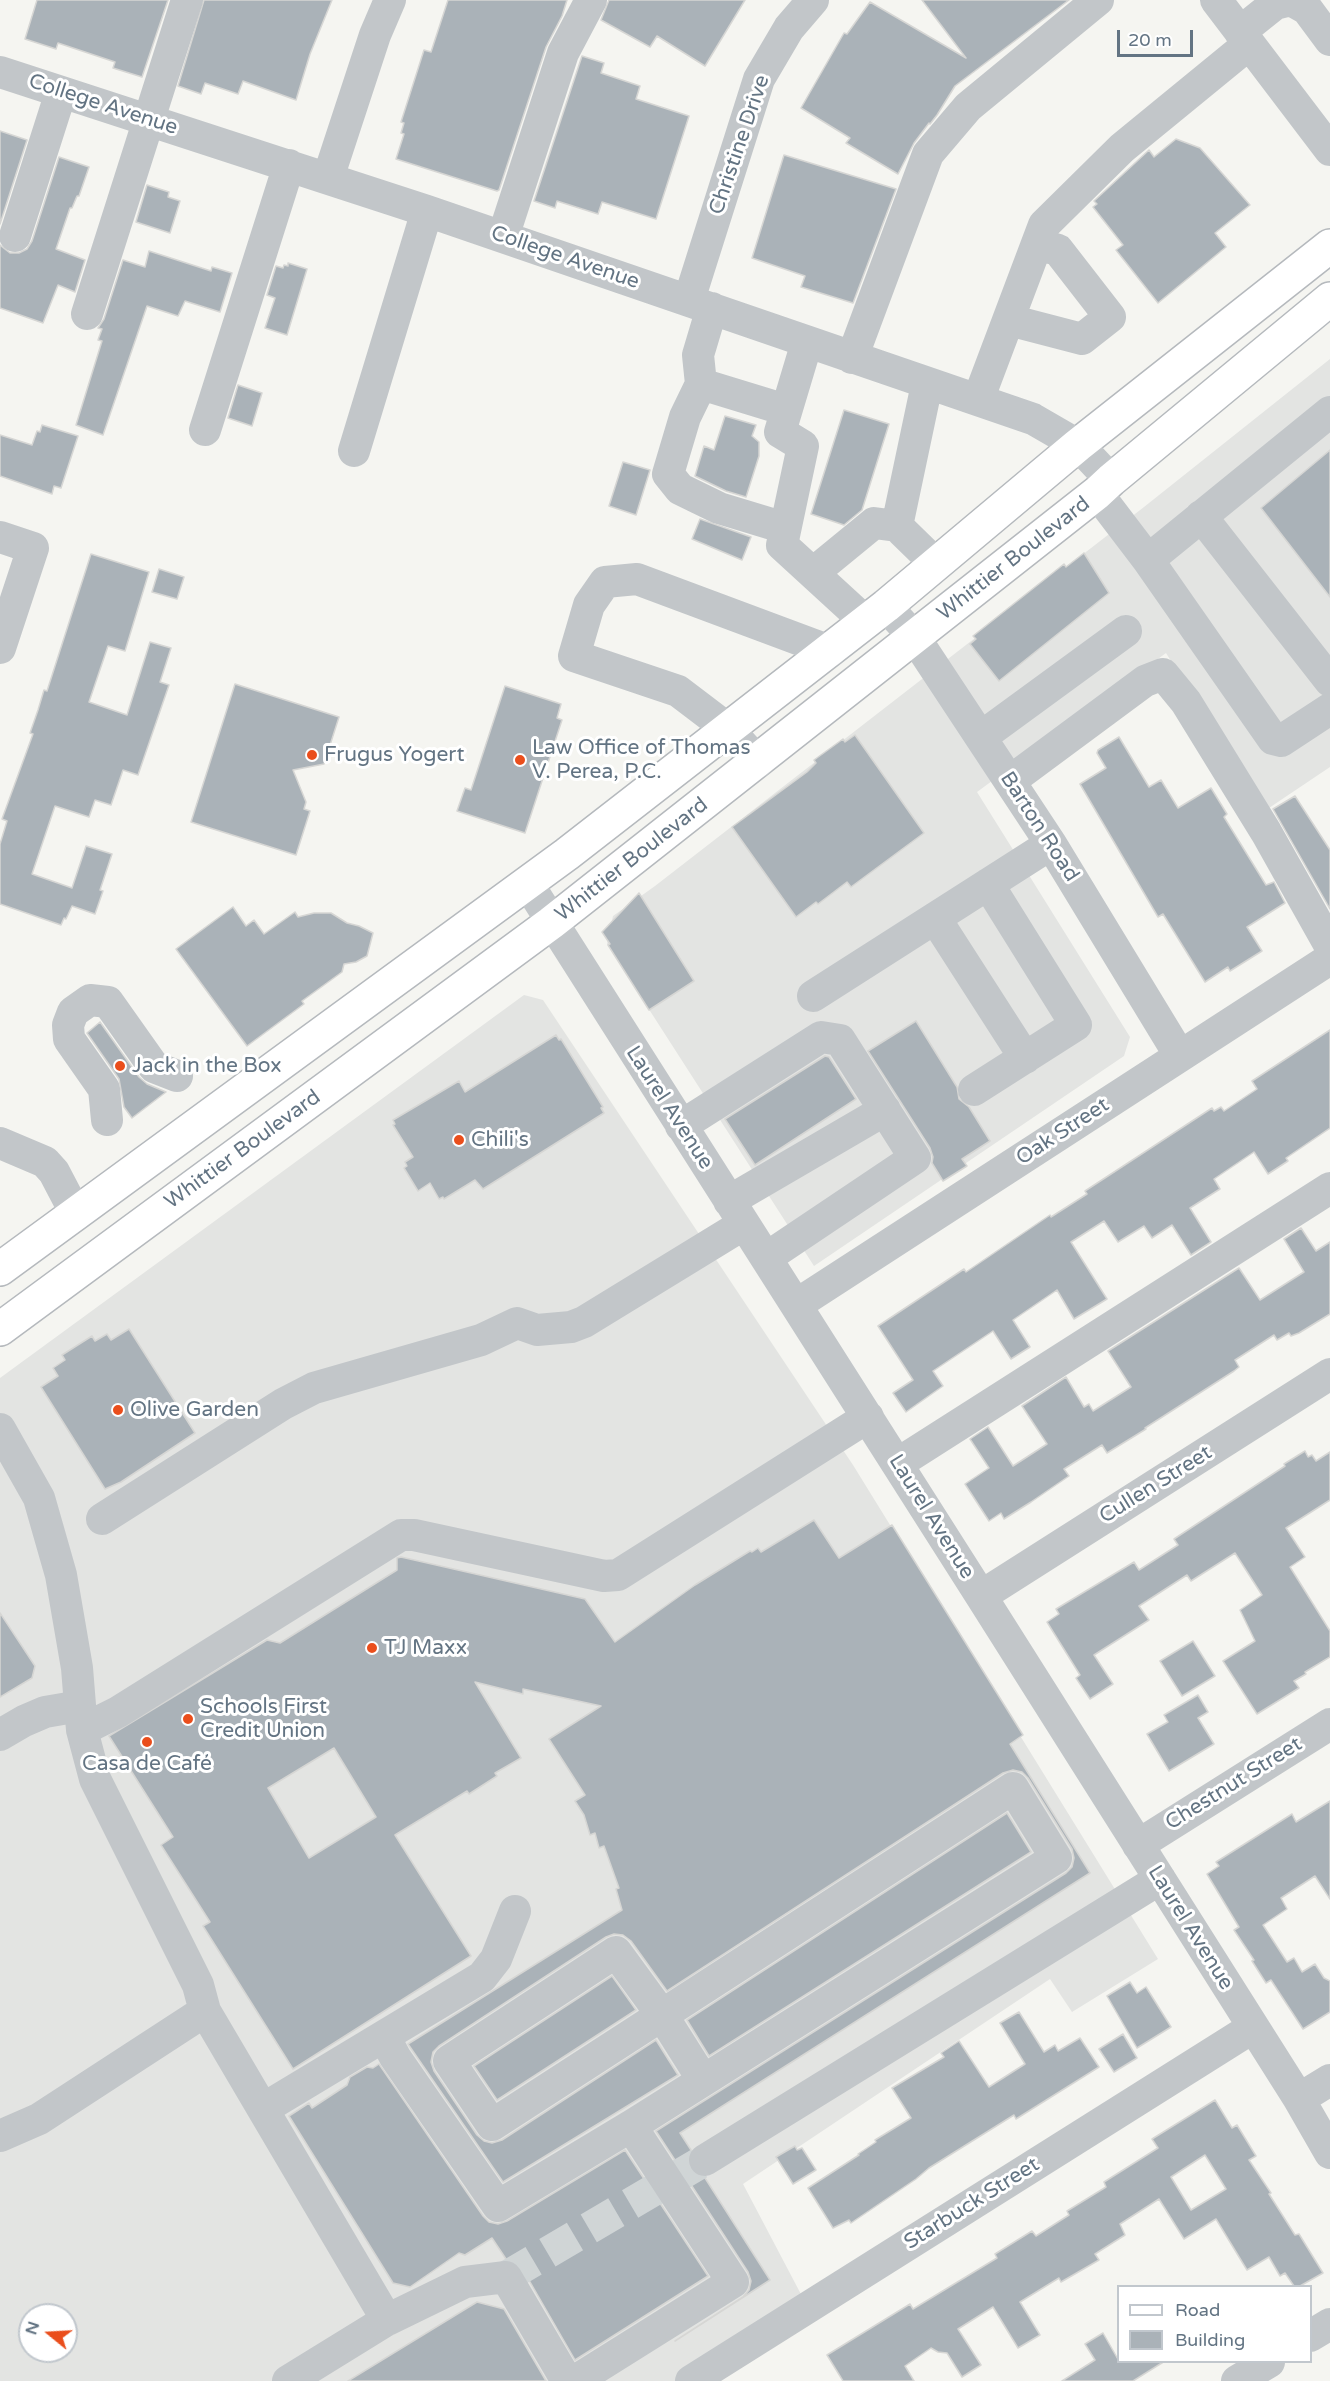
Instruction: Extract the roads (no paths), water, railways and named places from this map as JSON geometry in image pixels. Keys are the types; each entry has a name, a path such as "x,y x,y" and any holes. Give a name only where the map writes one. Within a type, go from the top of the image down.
{"main road":[{"name":"Whittier Boulevard","path":"0,1269 528,884 830,651 1078,445 1330,246"},
{"name":"Whittier Boulevard","path":"0,1329 551,923 915,638 1104,486 1330,299"}],"street":[{"path":"87,314 187,0"},
{"path":"328,178 375,35 390,0"},
{"path":"503,237 563,53 591,0"},
{"name":"Christine Drive","path":"701,384 698,355 701,304 759,79 789,28 813,0"},
{"path":"852,357 928,154 968,107 1098,0"},
{"path":"1216,0 1330,150"},
{"path":"978,400 1044,225 1122,148 1248,42 1275,4 1291,0 1307,9 1330,40"},
{"name":"College Avenue","path":"0,72 427,211 1033,419 1078,445 1148,560 1273,739 1281,741 1330,709"},
{"path":"15,236 62,92"},
{"path":"206,430 289,165"},
{"path":"354,451 427,211"},
{"path":"1009,320 1082,339 1110,317 1058,250 1037,244"},
{"path":"786,410 701,384 685,417 668,474 680,489 719,508 785,528 803,446 780,432 807,342"},
{"path":"897,526 927,384"},
{"path":"1148,560 1330,412"},
{"path":"1202,516 1330,681"},
{"path":"813,573 874,523 897,526 936,564"},
{"name":"Barton Road","path":"785,528 782,544 813,573 915,638 1051,844 1180,1056"},
{"path":"0,537 33,548 0,648"},
{"path":"758,762 728,729 678,691 574,656 589,605 605,582 637,579 830,651"},
{"path":"981,737 1126,631"},
{"path":"1010,781 1145,681 1164,674 1186,702 1266,832 1330,946"},
{"path":"813,996 1051,844"},
{"name":"Laurel Avenue","path":"528,884 981,1596 1299,2100 1330,2153"},
{"path":"974,1090 1076,1025 988,884"},
{"path":"935,918 1025,1058"},
{"name":"Oak Street","path":"796,1305 1330,959"},
{"path":"107,1120 104,1089 69,1039 68,1025 73,1012 90,1000 108,1002 154,1067 177,1076"},
{"path":"681,1126 820,1037 840,1040 915,1158 766,1258"},
{"path":"102,1519 283,1404 314,1388 481,1340 517,1323 537,1330 571,1327 594,1316 736,1213 885,1110"},
{"path":"0,1143 45,1162 54,1172 76,1214"},
{"path":"897,1464 1330,1188"},
{"name":"Cullen Street","path":"981,1596 1330,1374"},
{"path":"0,1735 45,1712 81,1718 118,1712 401,1535 414,1535 604,1576 618,1575 867,1418"},
{"path":"0,1429 39,1498 62,1575 81,1718 95,1779 198,1985 205,2011 387,2320"},
{"name":"Chestnut Street","path":"1138,1845 1330,1724"},
{"path":"384,2036 395,2057 498,2206 631,2126 704,2080 1056,1858 1013,1788 662,2015 492,2125 449,2061 616,1952 662,2015 704,2080"},
{"path":"705,2160 1160,1880"},
{"path":"263,2109 482,1977 496,1959 515,1911"},
{"path":"0,2136 39,2119 205,2011"},
{"name":"Starbuck Street","path":"691,2381 1252,2028"},
{"path":"1299,2100 1330,2080"},
{"path":"575,2381 733,2282 631,2126"},
{"path":"288,2381 387,2320 465,2282 506,2277 567,2381"},
{"path":"1312,2335 1330,2324"},
{"path":"1237,2381 1266,2363"}],"tunnel":[{"path":"506,2277 705,2160"}],"place":[{"name":"Frugus Yogert","path":"312,755"},
{"name":"Law Office of Thomas V. Perea, P.C.","path":"520,760"},
{"name":"Jack in the Box","path":"120,1066"},
{"name":"Chili's","path":"459,1140"},
{"name":"Olive Garden","path":"118,1410"},
{"name":"TJ Maxx","path":"372,1648"},
{"name":"Schools First Credit Union","path":"188,1719"},
{"name":"Casa de Café","path":"147,1742"}]}
